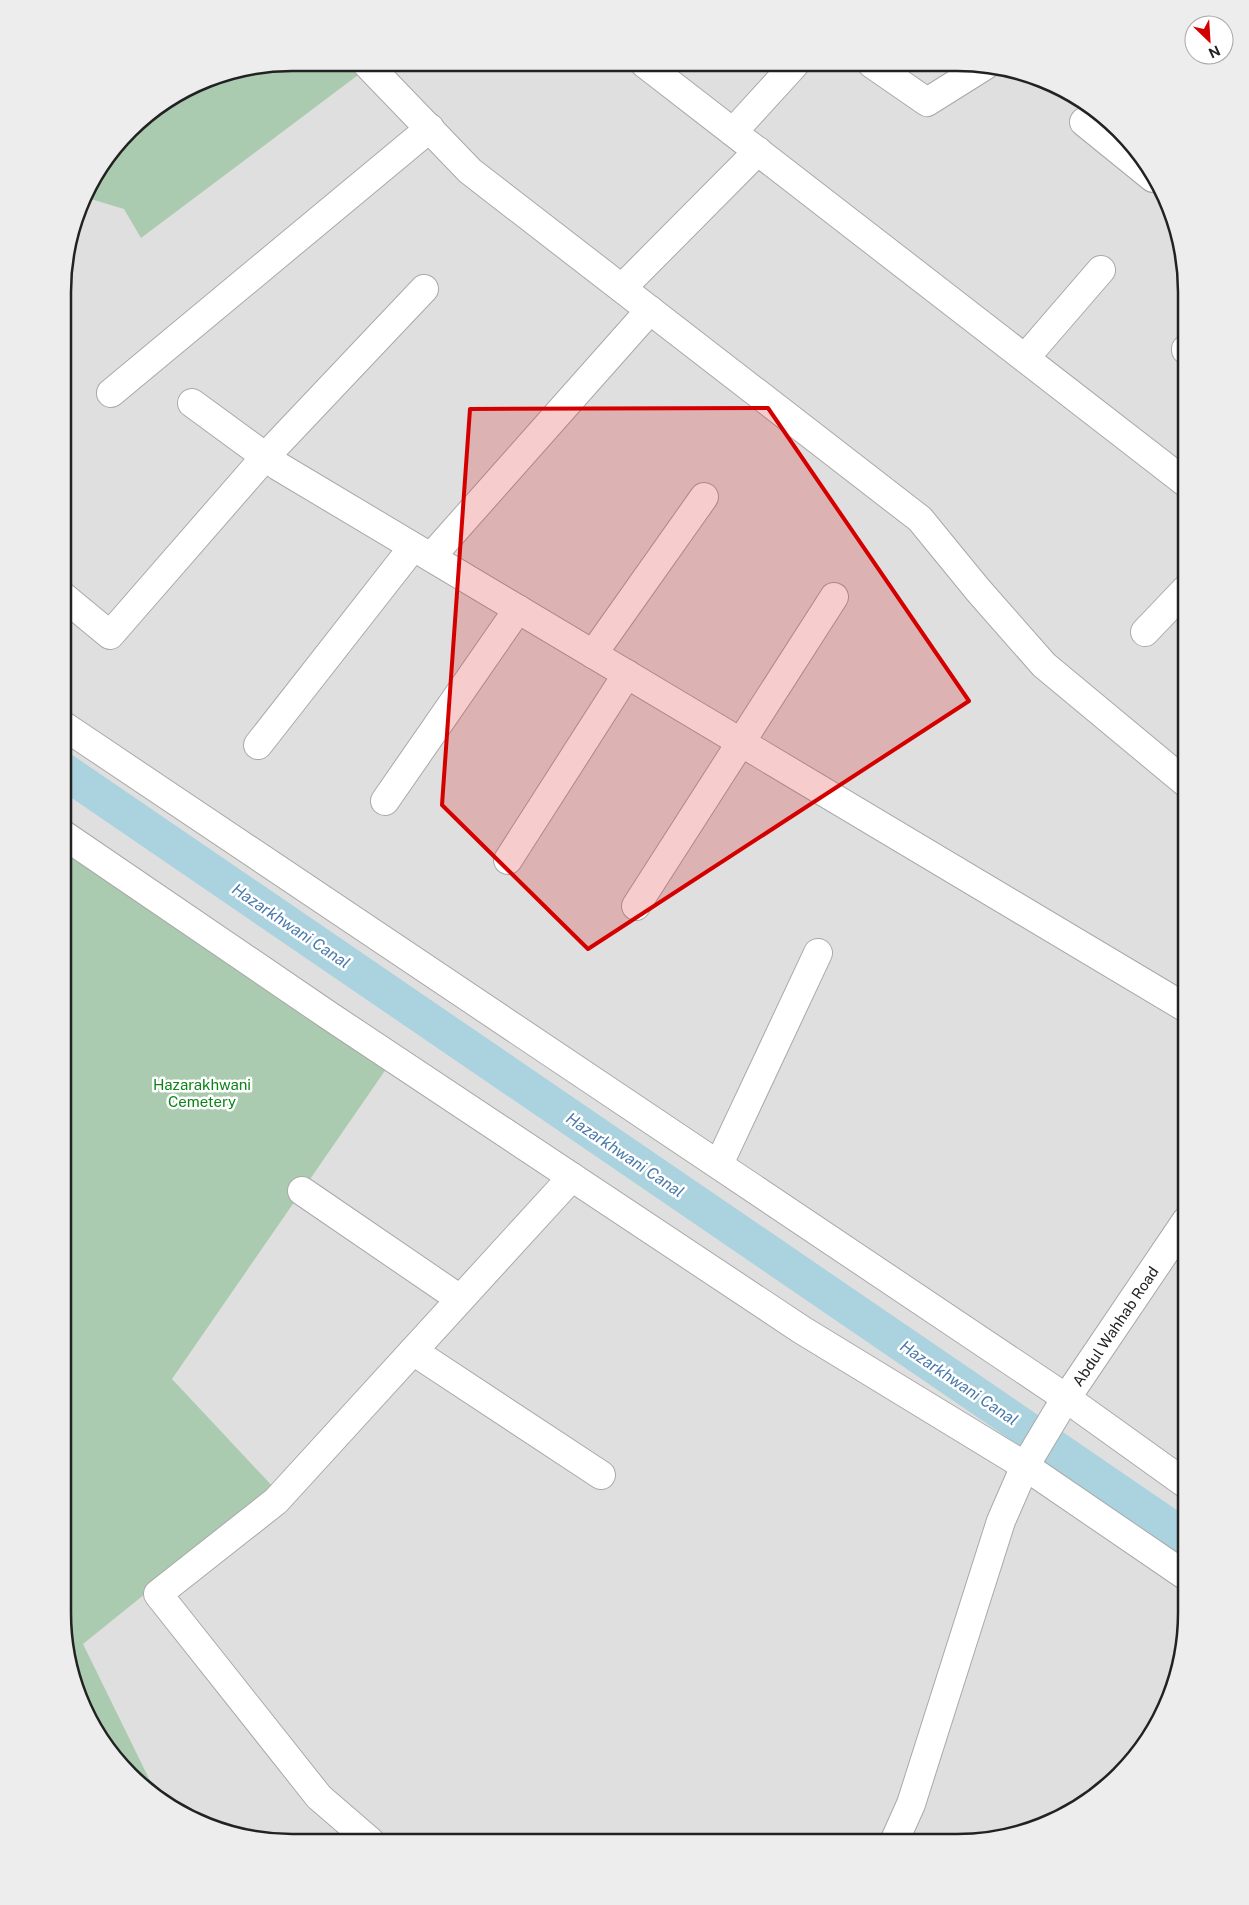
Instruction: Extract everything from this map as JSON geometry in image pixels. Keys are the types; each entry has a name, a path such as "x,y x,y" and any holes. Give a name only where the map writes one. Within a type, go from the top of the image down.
{"street":[{"path":"374,71 470,171 920,519 978,590 1044,665 1178,776"},
{"path":"654,71 1178,475"},
{"path":"733,132 789,71"},
{"path":"882,71 927,102 973,72"},
{"path":"1084,122 1121,145"},
{"path":"111,393 430,128"},
{"path":"622,288 758,151"},
{"path":"1025,358 1101,270"},
{"path":"71,603 110,635 265,457 424,289"},
{"path":"258,745 422,552 650,310"},
{"path":"192,403 265,457 1178,1003"},
{"path":"593,654 704,497"},
{"path":"636,906 834,597"},
{"path":"1145,632 1178,597"},
{"path":"385,801 518,609"},
{"path":"508,860 627,674"},
{"path":"71,731 719,1164 1178,1479"},
{"path":"71,840 330,1017 802,1330 1025,1466 1178,1571"},
{"path":"719,1164 818,953"},
{"path":"362,1834 319,1797 158,1594 276,1501 572,1177"},
{"path":"302,1191 460,1300"},
{"name":"Abdul Wahhab Road","path":"898,1834 911,1804 1002,1521 1025,1466 1064,1402 1178,1235"},
{"path":"413,1351 601,1475"}],"highlighted area":[{"path":"768,408 969,701 588,949 442,805 470,409"}],"shaded area":[{"path":"956,71 985,73 1014,79 1041,88 1067,101 1091,117 1113,136 1132,158 1148,182 1161,208 1170,235 1176,264 1178,293 1178,1612 1176,1641 1170,1670 1161,1697 1148,1723 1132,1747 1113,1769 1091,1788 1067,1804 1041,1817 1014,1826 985,1832 956,1834 293,1834 264,1832 235,1826 208,1817 182,1804 158,1788 136,1769 117,1747 101,1723 88,1697 79,1670 73,1641 71,1612 71,293 73,264 83,221 94,195 117,158 136,136 158,117 182,101 208,88 235,79 278,72"}],"green space":[{"path":"363,71 141,238 124,209 92,199 117,158 136,136 158,117 182,101 221,83 264,73"},
{"name":"Hazarakhwani Cemetery","path":"71,835 393,1059 172,1379 275,1489 83,1644 151,1782 126,1758 101,1723 83,1684 73,1641 71,1612"}],"waterway":[{"name":"Hazarkhwani Canal","path":"71,776 1178,1533"}]}
